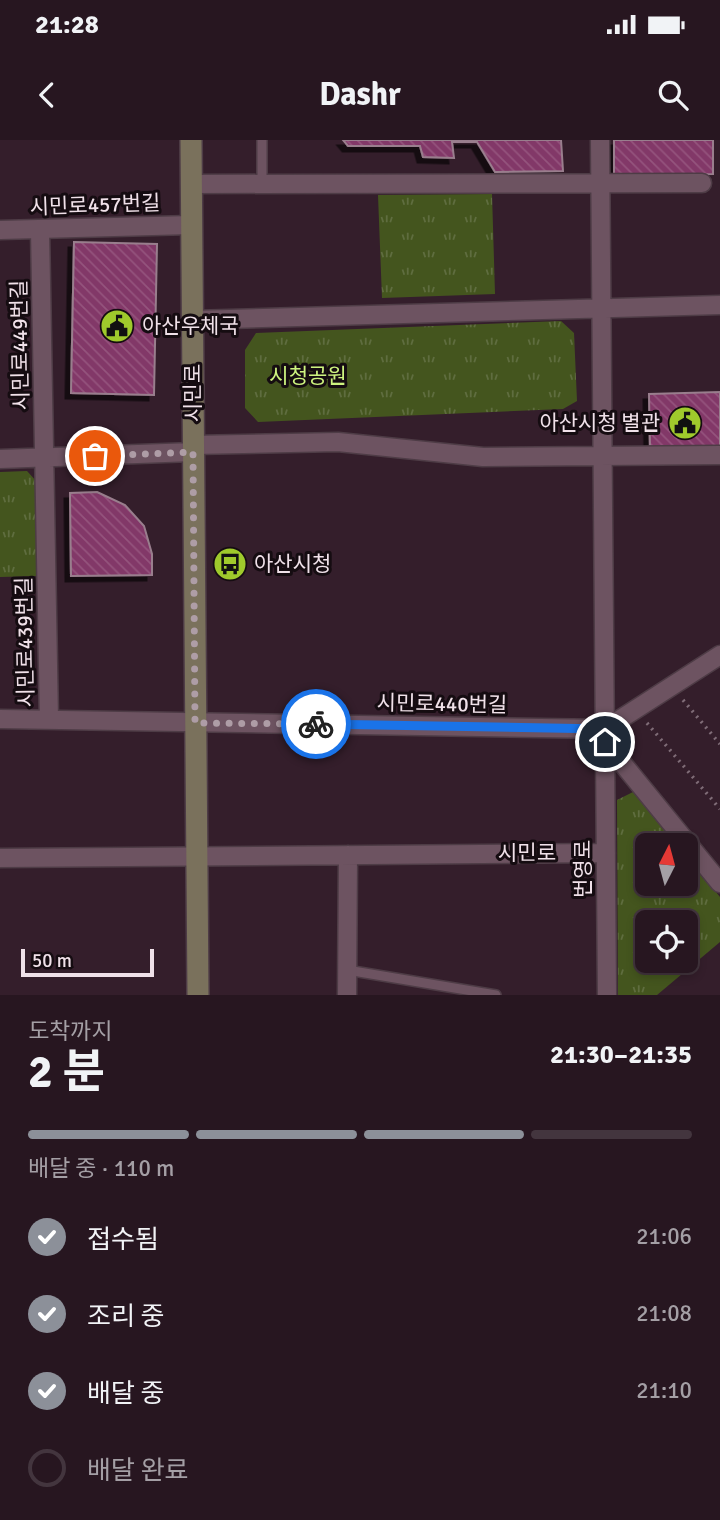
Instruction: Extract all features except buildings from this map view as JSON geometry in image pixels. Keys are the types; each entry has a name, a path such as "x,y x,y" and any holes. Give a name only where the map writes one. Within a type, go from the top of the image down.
{"main road":[{"name":"시민로","path":"191,140 198,995"}],"street":[{"path":"600,140 605,736 720,883"},
{"path":"191,184 600,181 702,183"},
{"name":"시민로457번길","path":"0,230 191,225"},
{"name":"시민로449번길","path":"40,230 45,458"},
{"path":"192,320 720,305"},
{"path":"0,459 338,442 483,457 720,455"},
{"name":"시민로439번길","path":"45,458 48,720 195,723"},
{"path":"605,736 720,655"},
{"path":"0,719 48,720"},
{"name":"시민로440번길","path":"195,723 605,736"},
{"name":"번영로","path":"605,736 607,995"},
{"name":"시민로","path":"196,857 606,853"},
{"path":"347,995 348,855"},
{"path":"0,858 196,857"}],"lane":[{"path":"262,140 262,184"},
{"path":"347,970 496,995"}],"path":[{"path":"673,687 720,744"},
{"path":"637,711 720,809"}],"green space":[{"path":"492,194 495,294 382,298 378,195"},
{"name":"시청공원","path":"561,321 574,333 577,401 563,409 258,422 245,408 245,350 256,333"},
{"path":"27,471 37,482 39,576 0,577 0,472"},
{"path":"635,791 668,833 635,833 635,896 698,896 698,870 720,897 720,942 698,961 698,910 635,910 635,973 683,973 657,995 618,995 617,800"}],"way so far":[{"path":"95,456 193,452 195,723 316,724"}],"place":[{"name":"아산우체국","path":"117,326"},
{"name":"아산시청 별관","path":"685,423"},
{"name":"아산시청","path":"230,564"}],"route":[{"path":"316,724 605,729 605,742"}]}
